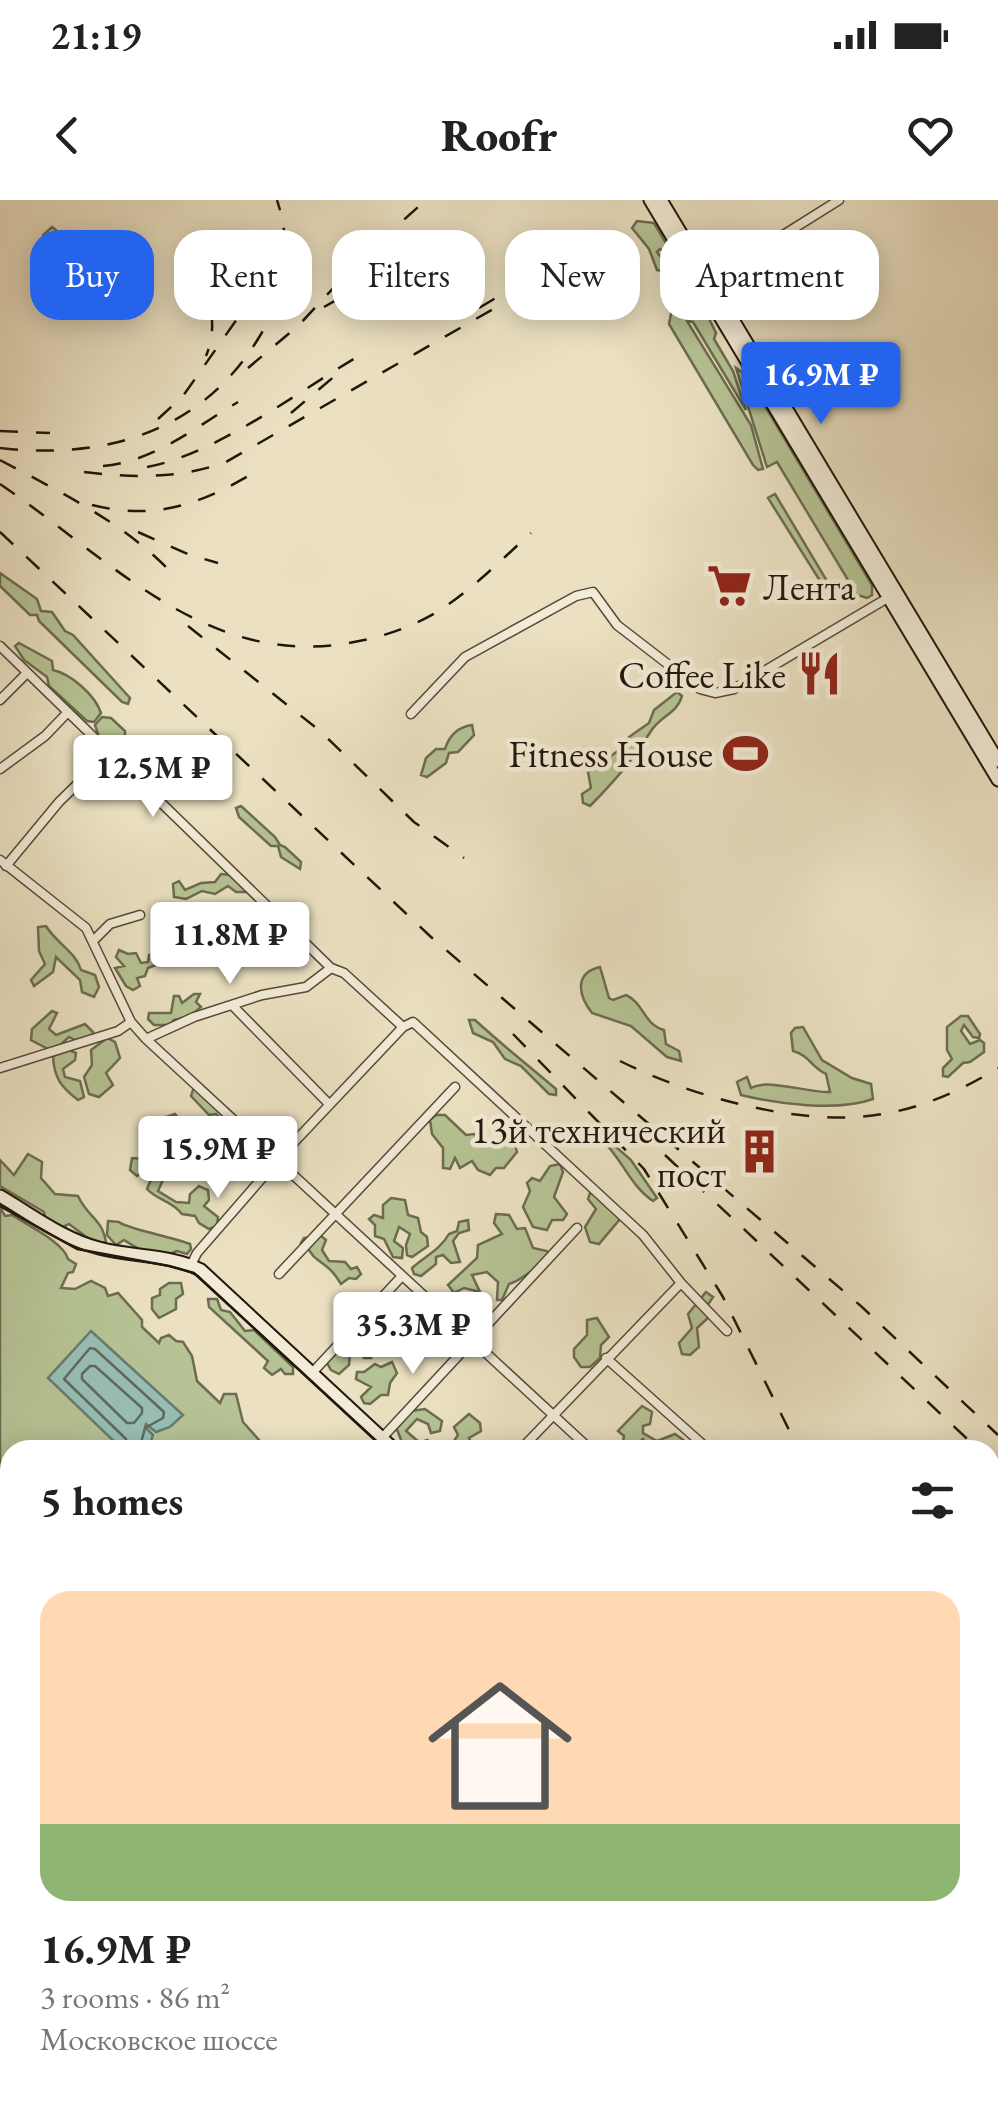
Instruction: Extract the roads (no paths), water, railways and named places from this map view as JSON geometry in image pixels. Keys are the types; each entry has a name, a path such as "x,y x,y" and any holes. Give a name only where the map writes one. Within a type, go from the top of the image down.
{"main road":[{"path":"650,200 998,761"},
{"path":"661,200 679,230"},
{"path":"733,320 998,780"},
{"path":"0,1196 68,1236 97,1248 201,1270 382,1438"}],"street":[{"path":"791,230 839,200"},
{"path":"411,714 465,656 576,596 593,592 617,625 655,657 700,689 715,694 734,689 893,595"},
{"path":"0,646 331,968 344,973 403,1026"},
{"path":"0,700 27,673"},
{"path":"0,769 45,736 68,712"},
{"path":"110,752 3,863 75,918 94,940 131,1022 146,1038 581,1440"},
{"path":"94,940 110,924 140,915"},
{"path":"146,1038 194,1017 306,987 331,968"},
{"path":"233,1006 329,1104"},
{"path":"0,1068 118,1031 131,1022"},
{"path":"190,1265 329,1104 403,1026 413,1022 642,1235 728,1331"},
{"path":"279,1274 454,1087"},
{"path":"382,1438 577,1228"},
{"path":"312,1372 402,1276"},
{"path":"529,1440 681,1283"},
{"path":"606,1358 698,1440"}],"water":[{"path":"91,1331 183,1415 170,1427 156,1432 146,1424 153,1435 151,1440 113,1440 48,1378"}],"tram line":[{"path":"0,1206 77,1249 194,1273 375,1440"}],"railway":[{"path":"0,448 39,451 113,443 179,418 208,397 235,371 258,339 281,288 285,236 277,200"},
{"path":"248,368 299,325 363,256 426,200"},
{"path":"485,304 505,292"},
{"path":"324,307 332,302"},
{"path":"84,472 156,476 226,462 495,308"},
{"path":"206,356 212,320"},
{"path":"158,419 183,396 236,320"},
{"path":"147,467 200,450 227,436 357,357"},
{"path":"291,413 336,375"},
{"path":"103,466 157,451 238,402"},
{"path":"0,431 50,433"},
{"path":"0,460 117,527 178,580"},
{"path":"92,505 137,511 178,506 257,471"},
{"path":"0,484 166,603 209,625 256,641 305,647 369,639 428,617 474,584 531,533"},
{"path":"0,532 431,937 862,1307 998,1435"},
{"path":"138,532 218,563"},
{"path":"188,626 320,731 414,822 464,858"},
{"path":"513,1034 644,1169 723,1297 794,1440"},
{"path":"620,1061 714,1097 818,1117 883,1114 914,1107 998,1068"},
{"path":"665,1155 968,1440"}],"place":[{"name":"Лента","path":"730,586"},
{"name":"Coffee Like","path":"819,674"},
{"name":"Fitness House","path":"746,753"},
{"name":"13й технический пост","path":"759,1151"}]}
